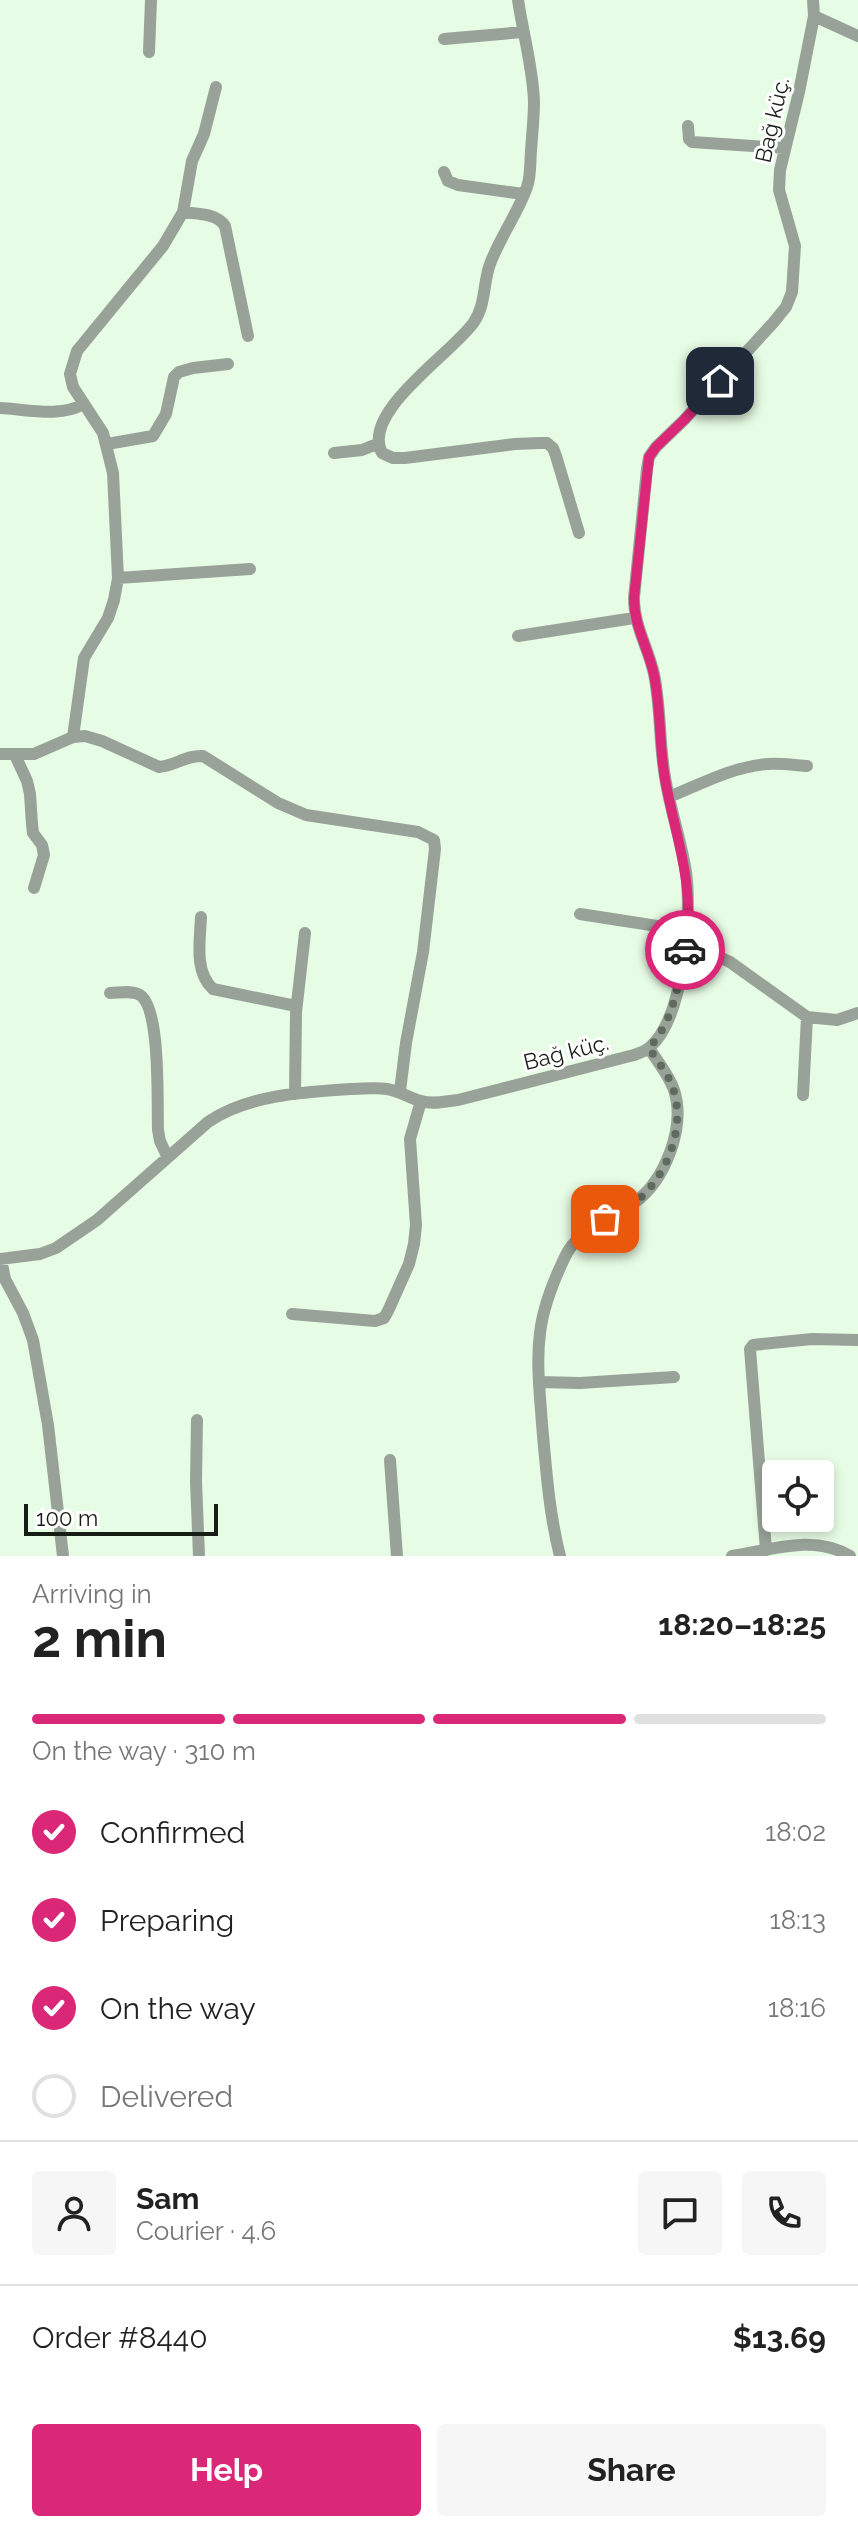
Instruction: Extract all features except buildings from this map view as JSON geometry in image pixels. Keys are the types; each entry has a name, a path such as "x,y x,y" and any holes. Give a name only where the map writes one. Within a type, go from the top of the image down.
{"street":[{"path":"149,52 151,0"},
{"path":"518,0 534,101 529,177 489,266 482,307 475,320 460,340 387,412 377,444 382,453 393,458 405,458 547,443 556,456 579,533"},
{"name":"Bağ küç.","path":"1,1259 29,1257 56,1248 97,1220 220,1113 239,1105 295,1094 384,1088 400,1091 421,1101 436,1103 458,1100 634,1055 649,1048 668,1021 687,937 689,904 686,874 661,753 658,696 653,671 634,618 649,457 773,323 786,307 792,292 795,246 779,190 784,148 814,16 813,0"},
{"path":"814,16 858,36"},
{"path":"444,39 523,32"},
{"path":"73,737 84,658 108,618 118,578 113,473 107,444 73,387 70,374 77,351 163,246 183,212 192,161 204,134 216,87"},
{"path":"688,126 692,142 784,148"},
{"path":"444,172 448,181 458,185 523,194"},
{"path":"183,212 222,220 248,336"},
{"path":"107,444 153,436 166,414 174,377 179,372 228,364"},
{"path":"0,408 62,411 76,409 83,404"},
{"path":"334,453 362,450 377,444"},
{"path":"118,578 250,569"},
{"path":"518,636 634,618"},
{"path":"0,754 42,751 73,737 85,736 159,767 191,755 203,756 278,803 306,815 418,832 434,840 423,952 400,1091"},
{"path":"15,755 30,794 33,833 42,845 42,865 34,888"},
{"path":"669,797 724,774 754,766 807,766"},
{"path":"580,914 670,928 730,962 807,1017 837,1020 858,1013"},
{"path":"201,917 200,970 204,981 213,989 296,1006"},
{"path":"295,1094 296,1006 305,933"},
{"path":"110,993 137,992 145,998 156,1043 158,1130 167,1156"},
{"path":"803,1095 807,1017"},
{"path":"560,1556 547,1476 539,1382 540,1331 545,1307 565,1255 589,1228 635,1203 645,1194 668,1160 677,1123 675,1094 649,1048"},
{"path":"292,1314 375,1321 384,1318 409,1264 414,1244 416,1225 410,1139 421,1101"},
{"path":"1,1259 5,1279 33,1340 48,1425 63,1556"},
{"path":"766,1550 750,1349 753,1345 812,1339 858,1340"},
{"path":"539,1382 580,1383 674,1377"},
{"path":"197,1420 199,1556"},
{"path":"390,1460 397,1556"},
{"path":"732,1556 806,1544 823,1544 850,1556"}],"way so far":[{"path":"605,1219 645,1194 668,1160 676,1135 675,1094 649,1048 668,1021 685,950"}],"route":[{"path":"685,950 689,904 686,874 661,753 658,696 653,671 634,618 634,598 649,457 720,381"}]}
